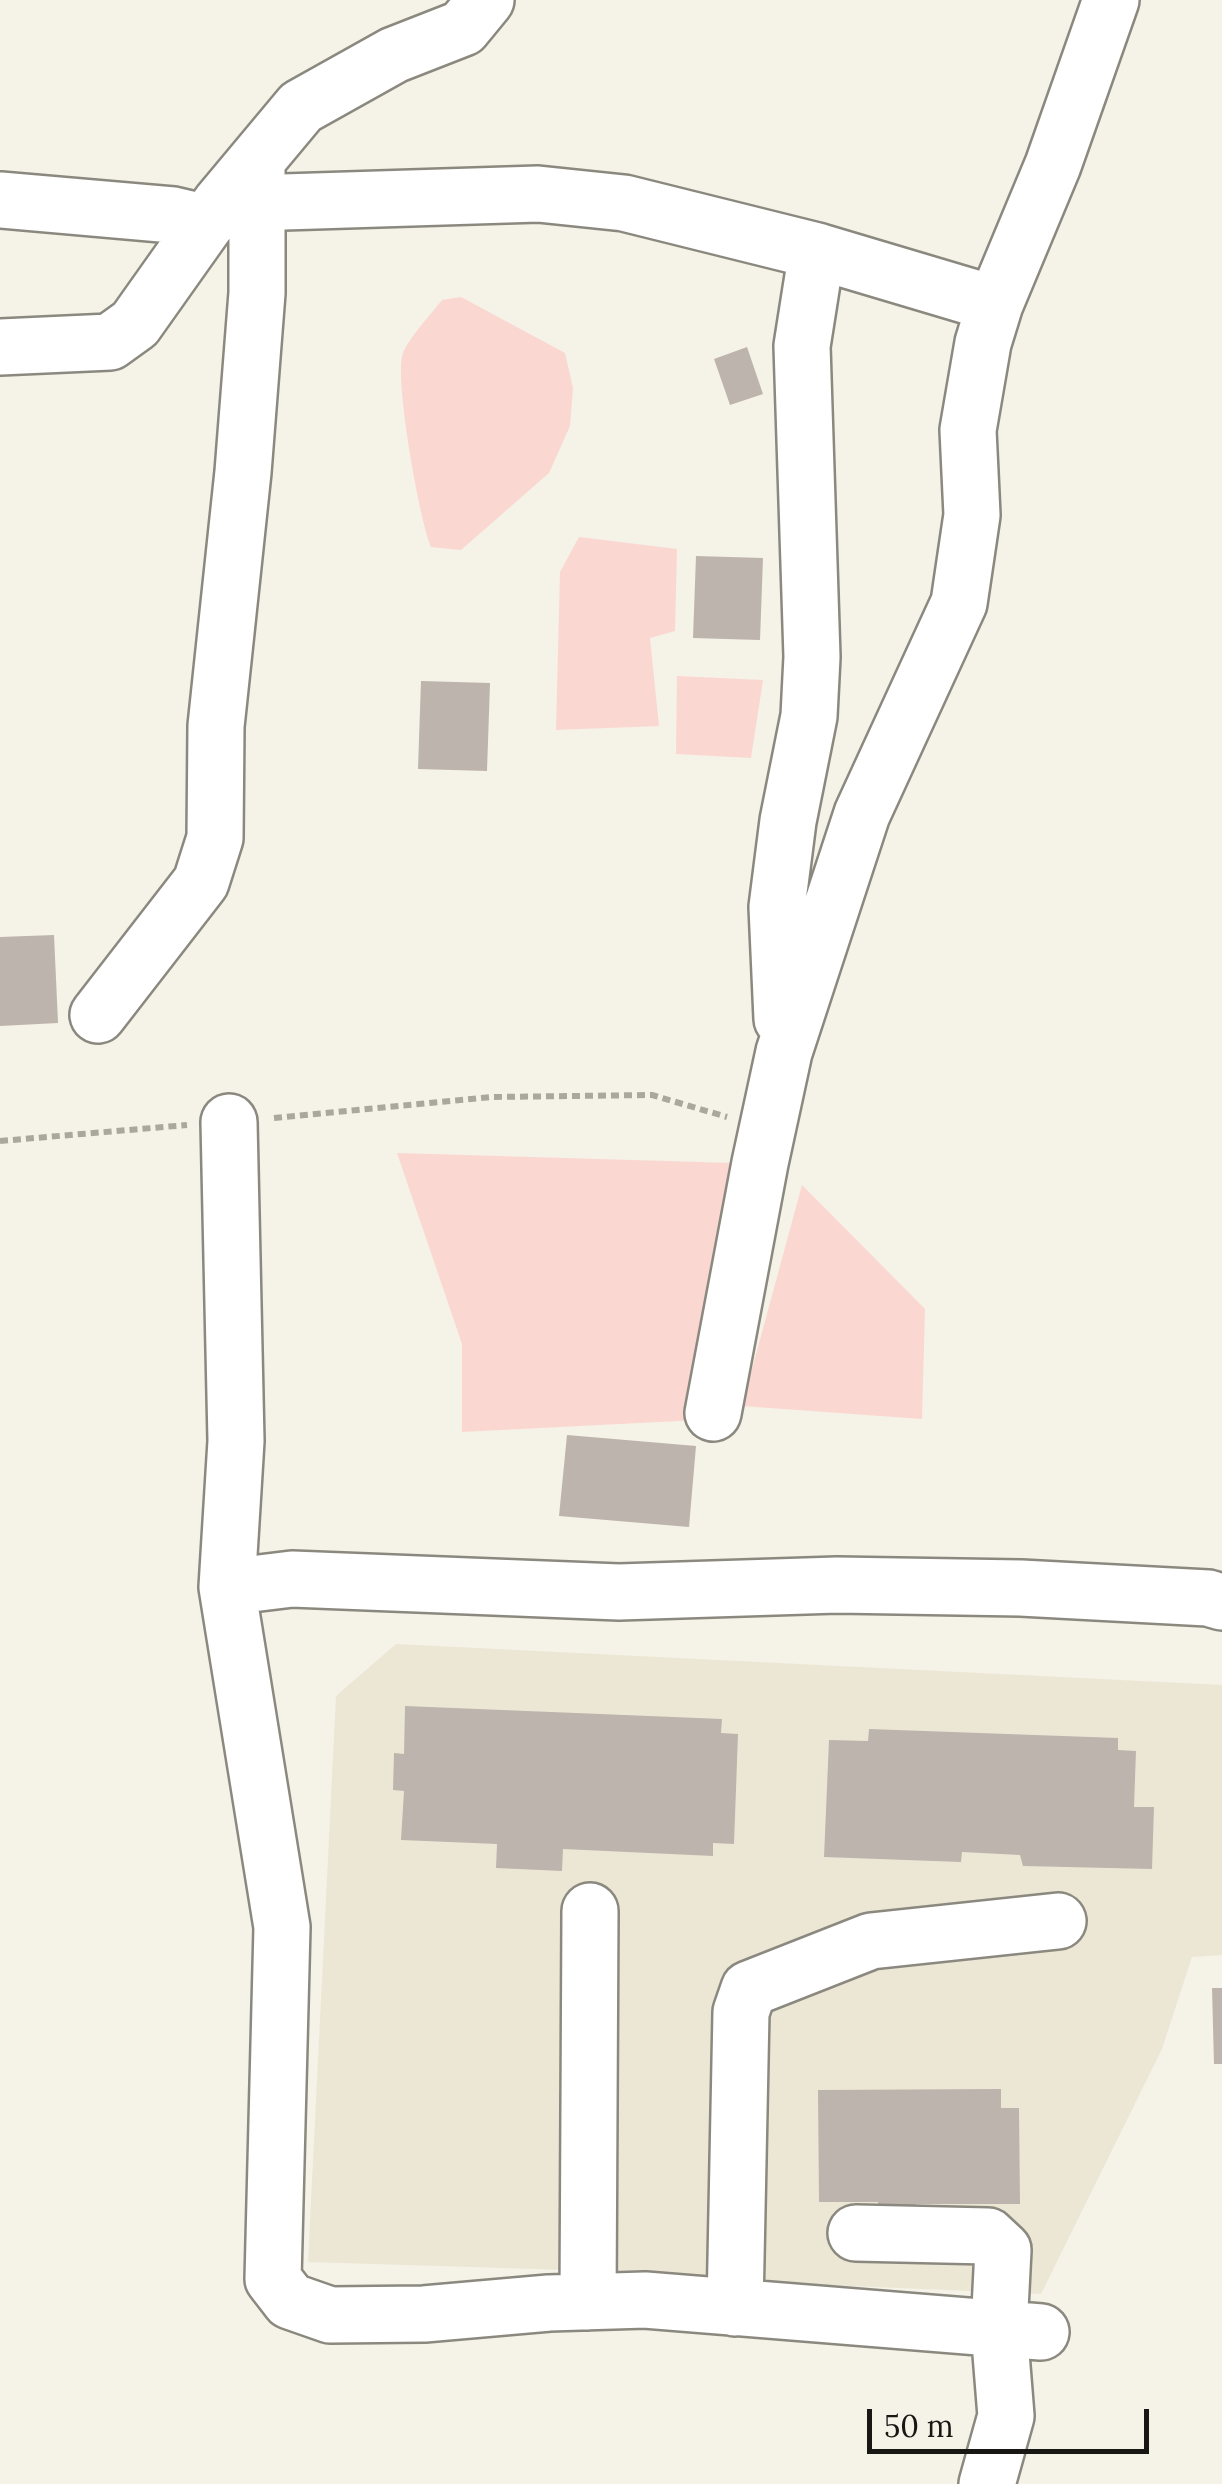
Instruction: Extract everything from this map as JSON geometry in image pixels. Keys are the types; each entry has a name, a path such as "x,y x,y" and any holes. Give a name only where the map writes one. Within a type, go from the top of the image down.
{"street":[{"path":"0,347 110,342 135,324 301,107 394,55 463,28 486,0"},
{"path":"714,1413 784,1052 862,814 959,602 972,516 968,430 983,343 1053,165 1111,0"},
{"path":"0,200 173,215 235,197 538,194 624,202 817,251 996,304"},
{"path":"98,1015 202,882 215,838 216,726 243,472 256,294 235,197"},
{"path":"784,1052 777,907 788,821 809,716 812,657 802,346 817,251"},
{"path":"229,1122 236,1441 227,1587 282,1927 273,2279 290,2301 330,2315 424,2314 645,2300 1020,2330"},
{"path":"227,1587 292,1579 619,1592 837,1584 1021,1588 1208,1598 1222,1602"},
{"path":"588,2302 590,1911"},
{"path":"735,2308 741,2012 749,1989 871,1941 1058,1921"},
{"path":"856,2233 988,2236 1003,2250 1020,2330 1006,2416 987,2484"}],"path":[{"path":"0,1142 492,1097 652,1095 767,1128"}],"shaded area":[{"path":"461,297 565,353 573,388 570,426 549,473 461,550 431,547 410,452 401,373 404,351 419,328 442,300"},
{"path":"579,537 677,549 675,631 650,638 659,726 556,730 560,572"},
{"path":"677,676 763,680 751,758 676,754"},
{"path":"397,1153 733,1163 698,1420 462,1432 462,1344"},
{"path":"802,1185 925,1309 922,1419 742,1406"},
{"path":"396,1644 1222,1685 1222,1955 1192,1957 1162,2049 1041,2294 757,2282 665,2273 308,2262 336,1696"}],"building":[{"path":"747,347 763,394 730,405 714,359"},
{"path":"696,556 763,558 760,640 693,638"},
{"path":"421,681 490,683 487,771 418,769"},
{"path":"54,935 58,1023 0,1026 0,937"},
{"path":"567,1435 696,1446 689,1527 559,1516"},
{"path":"405,1706 722,1719 721,1733 738,1734 734,1844 713,1843 713,1856 563,1849 562,1871 496,1868 497,1844 401,1840 404,1791 393,1790 394,1753 404,1754"},
{"path":"869,1729 1118,1738 1118,1750 1136,1751 1134,1807 1154,1807 1152,1869 1023,1866 1020,1855 962,1852 961,1862 824,1857 829,1740 868,1741"},
{"path":"1212,1988 1222,1988 1222,2064 1214,2064"},
{"path":"1001,2089 1001,2108 1019,2108 1020,2204 916,2204 916,2219 878,2219 878,2202 819,2202 818,2090"}]}
